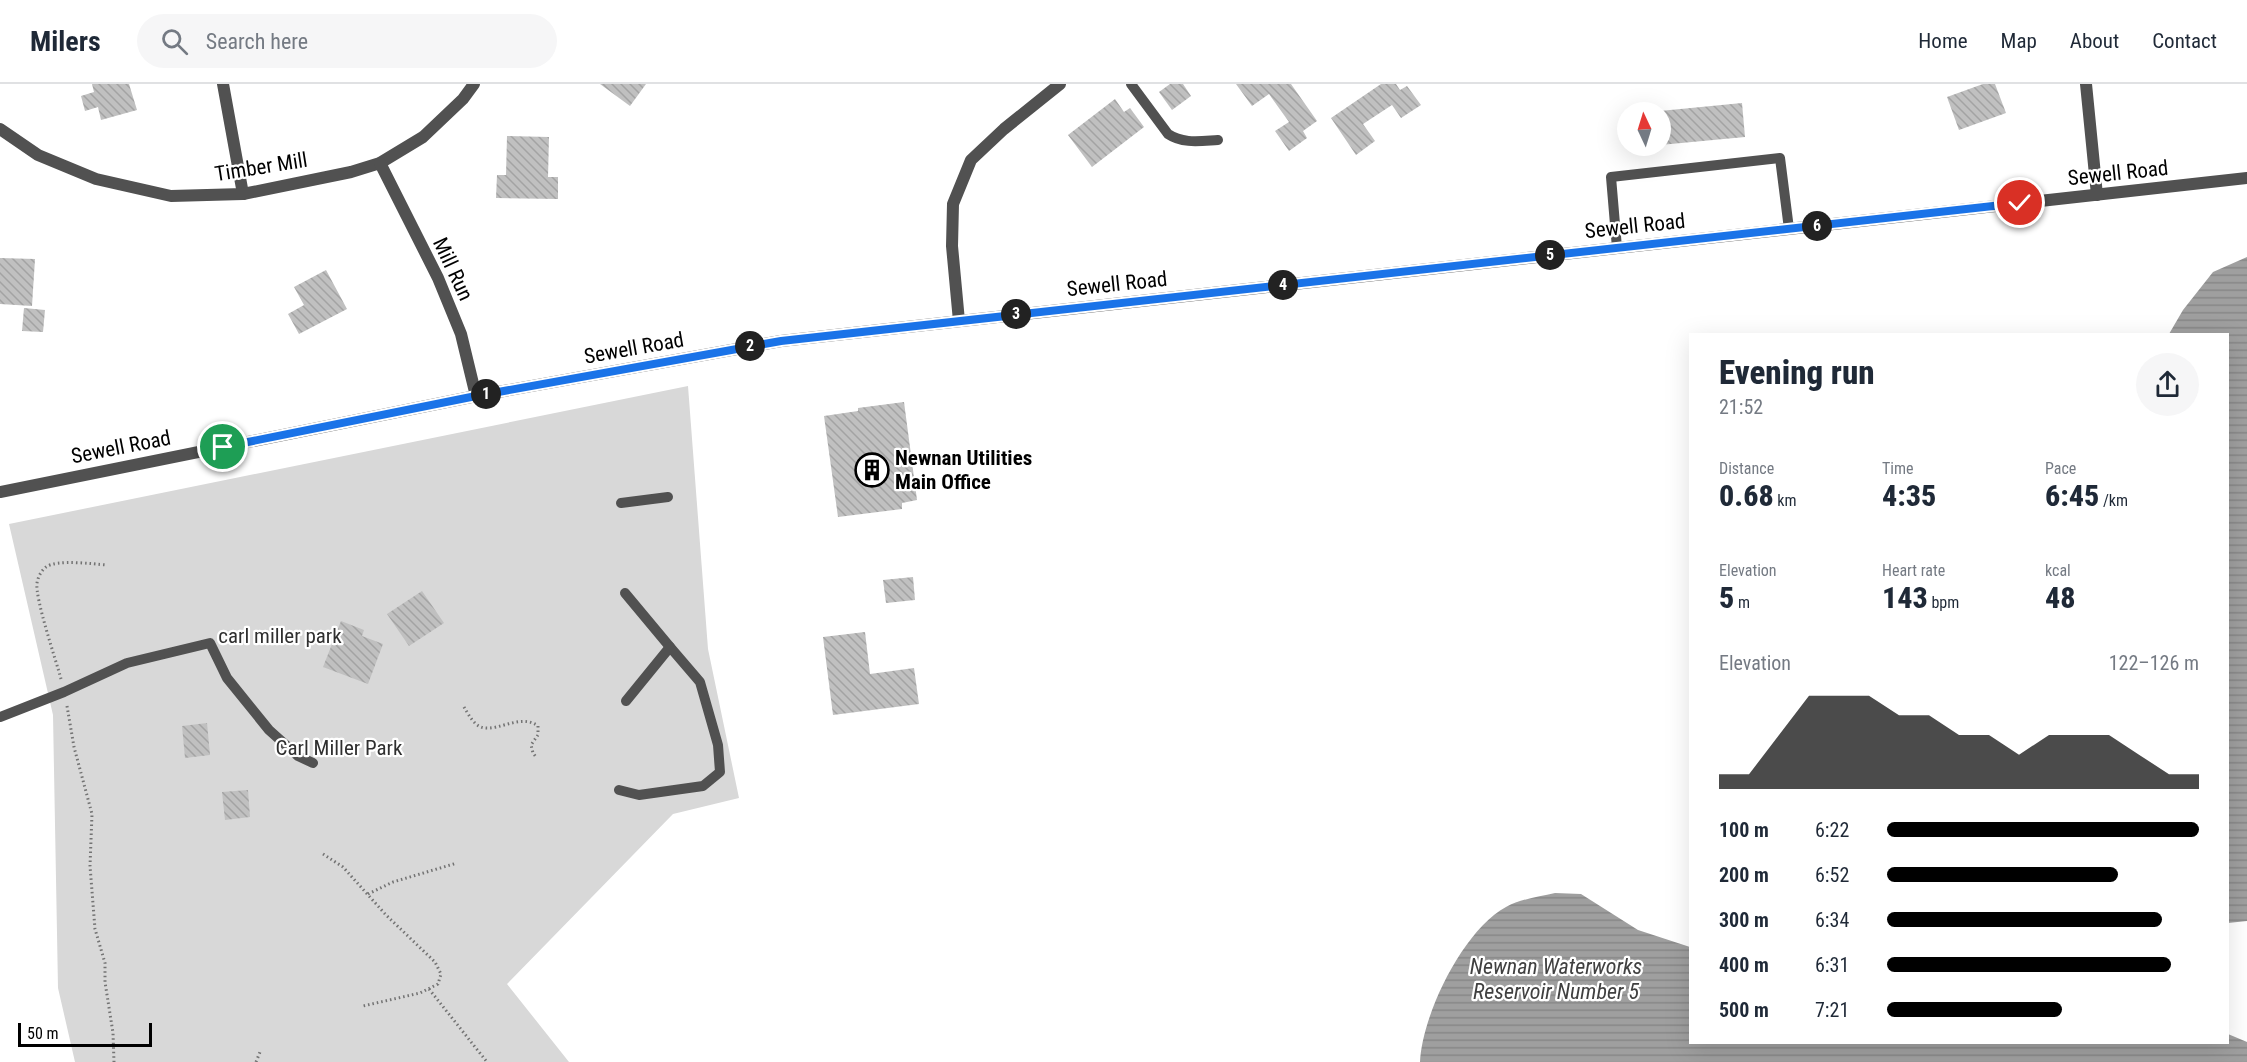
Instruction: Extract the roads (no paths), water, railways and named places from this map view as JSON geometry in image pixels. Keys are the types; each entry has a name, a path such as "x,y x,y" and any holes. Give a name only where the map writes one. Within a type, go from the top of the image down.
{"street":[{"path":"223,84 243,194"},
{"name":"Timber Mill","path":"0,129 38,155 96,179 171,196 243,194 351,172 380,163 423,137 463,99 474,84"},
{"path":"959,321 952,246 953,204 970,160 1060,84"},
{"path":"2086,84 2097,195"},
{"name":"Mill Run","path":"380,163 438,278 461,334 476,396"},
{"name":"Sewell Road","path":"0,492 476,396 781,341 2247,178"}],"lane":[{"path":"1131,84 1168,134 1177,140 1218,140"},
{"path":"1617,248 1611,177 1769,159 1780,158 1790,229"},
{"path":"621,503 668,497"},
{"path":"619,790 639,795 703,786 720,772 718,745 700,682 625,593"},
{"path":"0,717 64,692 127,663 210,643 227,678 269,730 298,756 314,763"},
{"path":"626,701 670,647"}],"water":[{"path":"2247,257 2247,921 2229,923 2229,333 2170,333 2183,310 2213,272"},
{"name":"Newnan Waterworks Reservoir Number 5","path":"1555,893 1581,894 1638,930 1689,947 1689,1044 2229,1044 2229,1034 2247,1042 2247,1062 1420,1062 1428,1021 1460,954 1490,918 1511,904"}],"place":[{"name":"Newnan Utilities Main Office","path":"872,470"}],"park label":[{"name":"carl miller park","path":"280,636"},
{"name":"Carl Miller Park","path":"339,748"}]}
